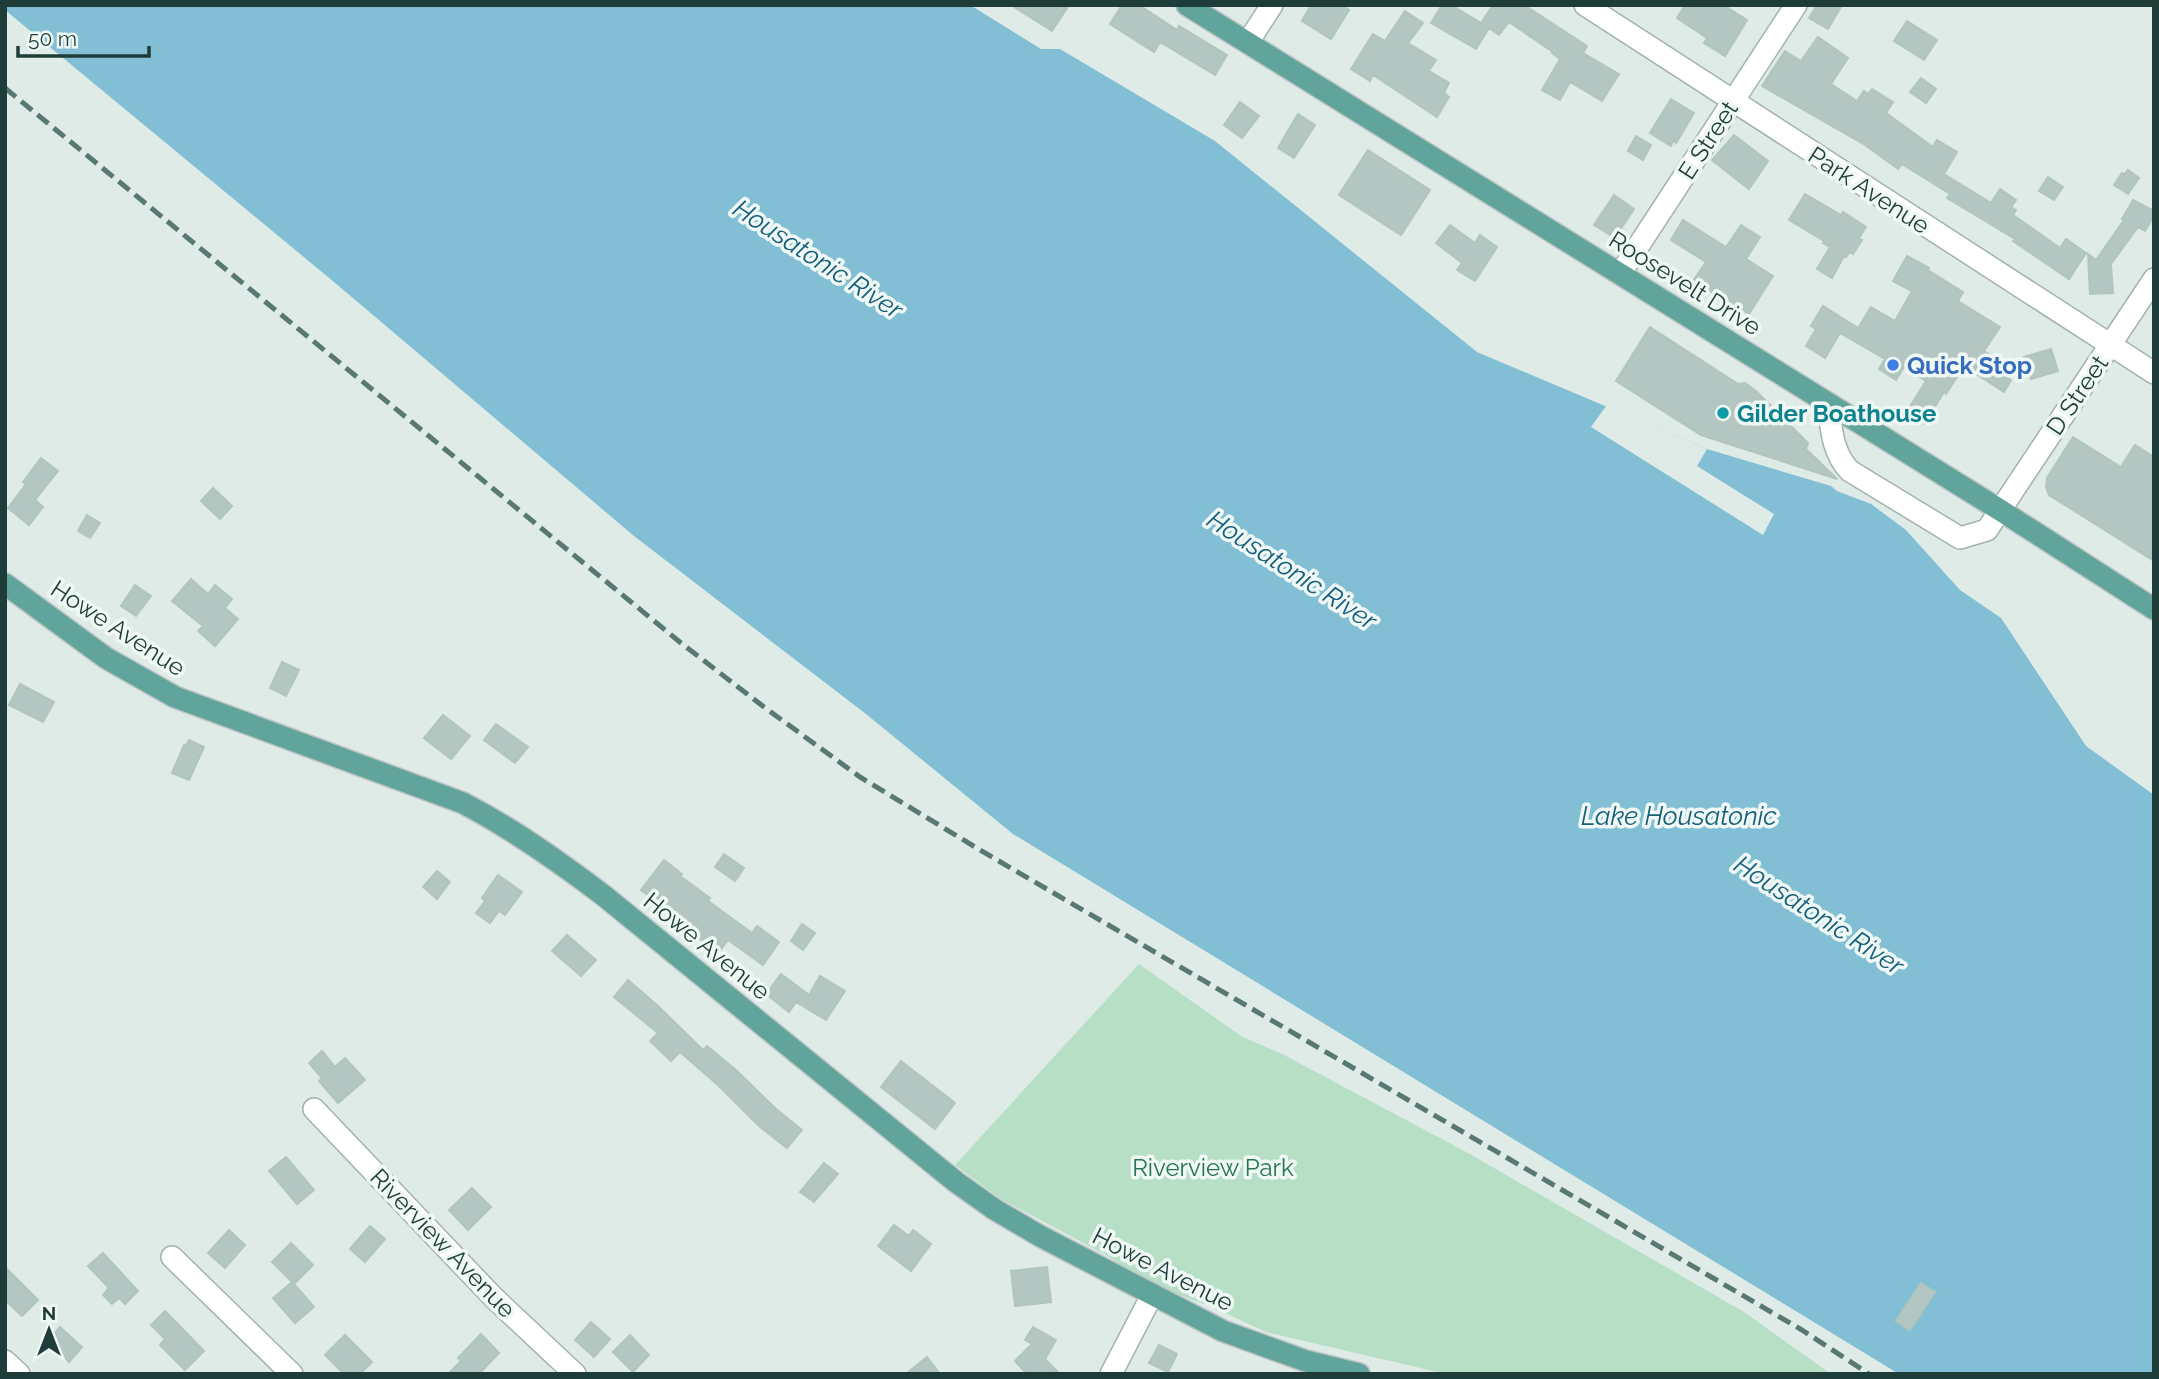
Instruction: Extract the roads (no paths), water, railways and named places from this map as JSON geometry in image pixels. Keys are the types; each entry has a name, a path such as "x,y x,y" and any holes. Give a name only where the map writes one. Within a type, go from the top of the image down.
{"main road":[{"name":"Roosevelt Drive","path":"1187,5 2000,510 2154,609"},
{"name":"Howe Avenue","path":"5,584 106,658 175,697 440,794 503,824 550,854 603,895 956,1182 995,1209 1040,1236 1223,1331 1305,1367 1359,1374"}],"street":[{"path":"1248,42 1272,5"},
{"name":"Park Avenue","path":"1585,5 2154,373"},
{"name":"E Street","path":"1620,274 1796,5"},
{"name":"D Street","path":"1828,403 1832,439 1844,465 1850,471 1960,538 1987,530 2154,279"},
{"name":"Riverview Avenue","path":"314,1109 494,1298 575,1374"},
{"path":"172,1257 292,1374"},
{"path":"1111,1374 1152,1295"},
{"path":"5,1361 19,1374"}],"water":[{"name":"Lake Housatonic","path":"5,5 970,5 1041,49 1060,49 1215,141 1477,352 1707,449 1831,486 1871,504 1906,530 1960,590 2001,618 2086,746 2154,795 2154,1374 1899,1374 1013,834 866,714 634,536 334,282 5,10"}],"railway":[{"path":"5,88 681,643 860,777 980,850 1802,1330 1869,1374"}],"place":[{"name":"Quick Stop","path":"1893,365"},
{"name":"Gilder Boathouse","path":"1723,413"}],"water label":[{"name":"Housatonic River","path":"818,259"},
{"name":"Housatonic River","path":"1292,570"},
{"name":"Housatonic River","path":"1819,915"}],"park label":[{"name":"Riverview Park","path":"1213,1167"}]}
